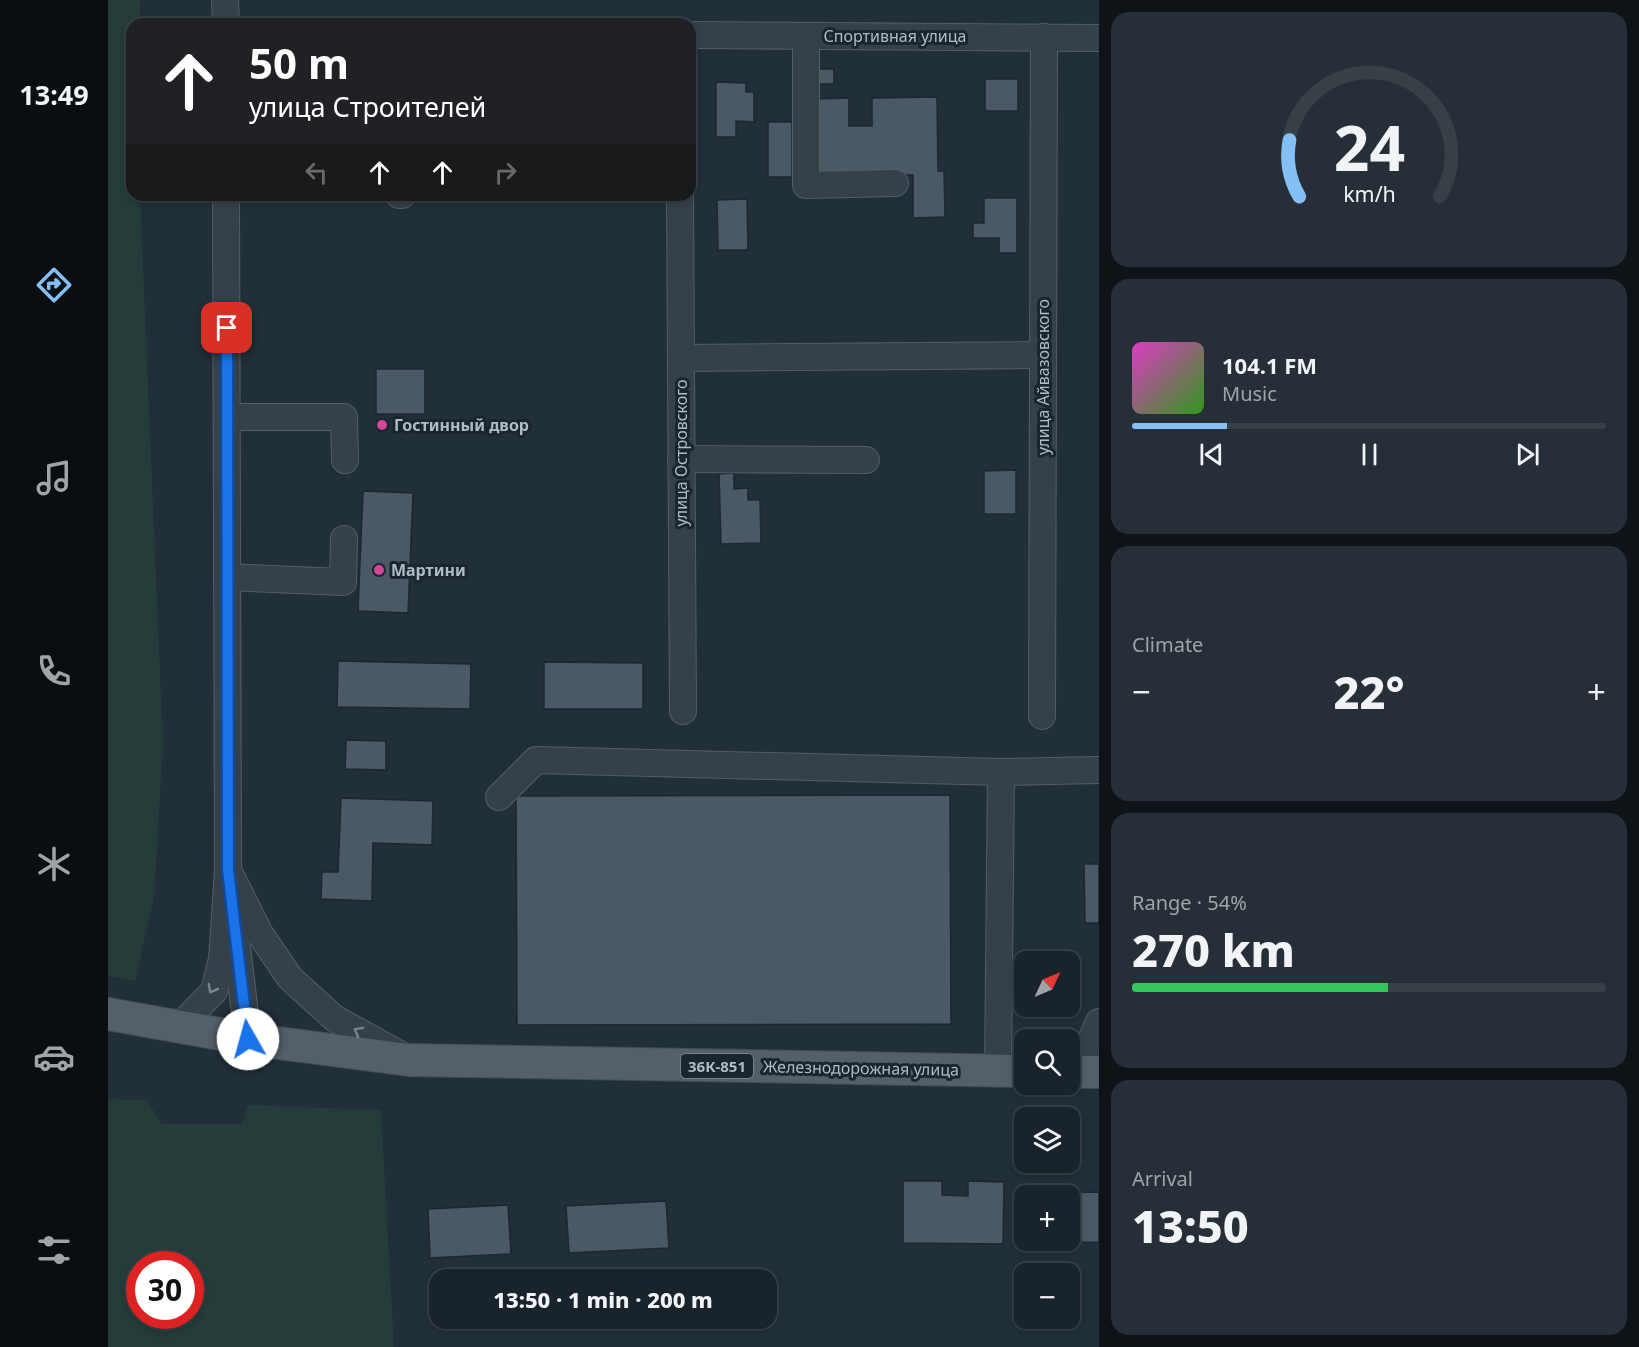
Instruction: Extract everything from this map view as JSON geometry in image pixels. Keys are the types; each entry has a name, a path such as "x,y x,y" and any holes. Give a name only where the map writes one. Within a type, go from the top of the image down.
{"main road":[{"name":"36К-851","path":"108,1014 248,1039 409,1060"},
{"name":"Железнодорожная улица","path":"409,1060 1011,1071"}],"street":[{"path":"225,0 226,18"},
{"name":"Спортивная улица","path":"696,35 1099,38"},
{"path":"806,36 806,185 895,183"},
{"name":"улица Айвазовского","path":"1042,716 1044,38"},
{"path":"179,1027 214,991 222,959 228,870 226,201"},
{"name":"улица Островского","path":"680,201 683,711"},
{"path":"681,358 1043,355"},
{"path":"227,417 344,417 345,460"},
{"path":"681,459 866,460"},
{"path":"227,577 343,582 344,539"},
{"path":"500,797 536,760 1001,772 1099,770"},
{"path":"1001,772 999,1026 1011,1071"},
{"path":"228,870 248,1039"},
{"path":"228,870 260,934 290,978 334,1018 409,1060"},
{"path":"1082,1072 1099,1022"}],"green space":[{"path":"108,0 140,0 140,18 126,18 126,201 140,201 163,744 154,897 135,981 108,976"},
{"path":"108,1099 147,1100 162,1124 242,1124 248,1105 381,1110 394,1347 108,1347"}],"building":[{"path":"813,69 834,69 834,84 813,84"},
{"path":"985,79 1018,79 1018,111 985,111"},
{"path":"716,82 746,83 746,92 754,92 754,122 736,121 736,137 716,137"},
{"path":"937,97 938,171 944,171 945,217 913,218 913,175 817,176 815,99 849,98 849,126 872,126 872,98"},
{"path":"768,122 792,122 792,177 768,177"},
{"path":"984,198 1017,198 1017,253 999,253 999,238 973,238 973,223 984,223"},
{"path":"747,199 748,250 718,250 717,200"},
{"path":"376,369 425,369 425,414 376,414"},
{"path":"1016,470 1016,514 984,514 984,471"},
{"path":"734,473 734,489 748,488 748,500 760,500 761,543 721,544 719,474"},
{"path":"363,491 413,493 408,613 358,611"},
{"path":"338,661 471,664 470,709 337,707"},
{"path":"544,662 643,663 643,709 544,709"},
{"path":"346,740 386,741 386,770 345,769"},
{"path":"950,795 951,1024 517,1025 516,796"},
{"path":"341,798 433,801 432,845 373,843 372,901 321,899 322,872 338,872"},
{"path":"1084,864 1099,864 1099,923 1085,923"},
{"path":"903,1181 942,1181 942,1195 968,1196 968,1181 1004,1182 1003,1244 903,1243"},
{"path":"1080,1192 1099,1192 1099,1242 1080,1242"},
{"path":"666,1201 669,1248 569,1253 566,1206"},
{"path":"508,1205 511,1254 430,1258 428,1209"}],"place":[{"name":"Гостинный двор","path":"382,425"},
{"name":"Мартини","path":"379,570"}],"route":[{"path":"227,328 228,870 248,1039"}]}
